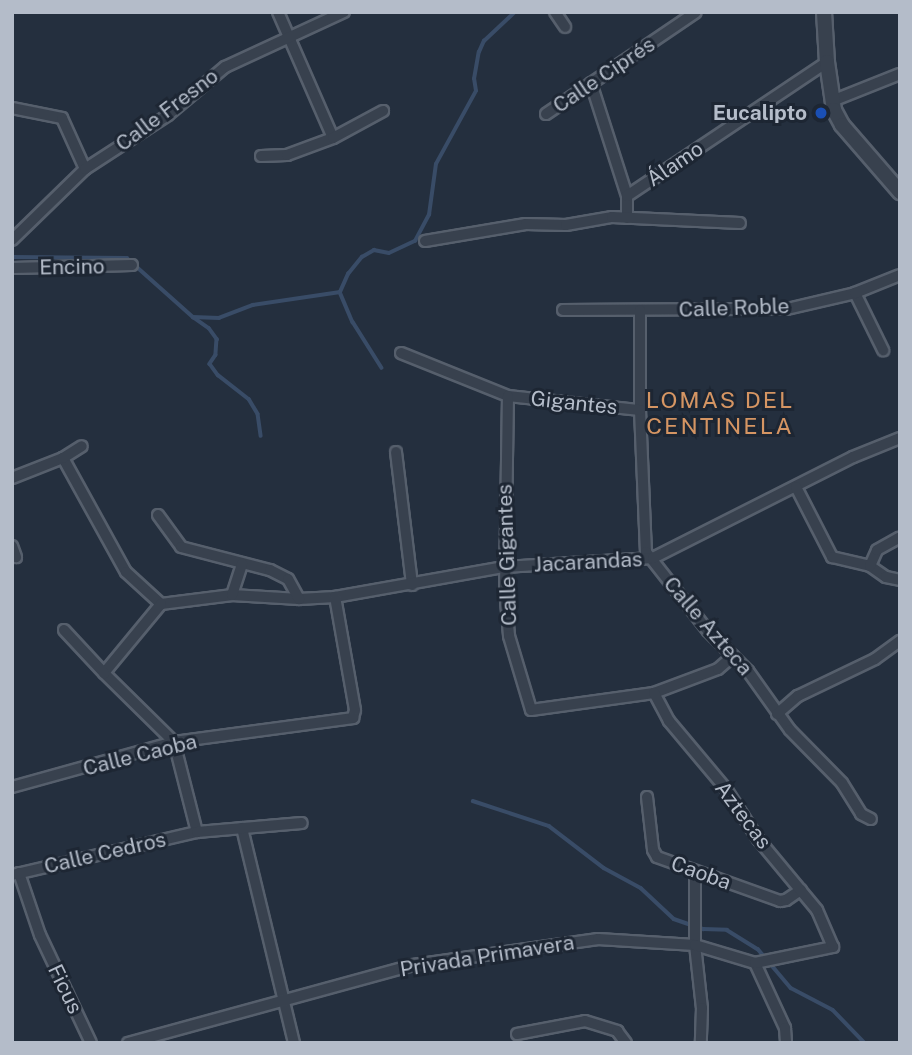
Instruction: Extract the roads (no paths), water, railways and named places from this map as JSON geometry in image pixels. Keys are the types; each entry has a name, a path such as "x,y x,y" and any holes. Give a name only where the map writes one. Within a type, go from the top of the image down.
{"street":[{"path":"278,12 333,138"},
{"name":"Calle Fresno","path":"12,240 85,169 168,115 225,67 344,12"},
{"path":"555,12 565,27"},
{"name":"Calle Ciprés","path":"546,114 696,12"},
{"path":"824,12 832,101 842,125 898,186"},
{"name":"Álamo","path":"627,196 827,62"},
{"path":"832,101 900,74"},
{"path":"591,83 627,196 627,218"},
{"path":"12,108 62,118 85,169"},
{"path":"261,156 287,155 333,138 383,111"},
{"path":"425,241 526,224 566,225 612,217 740,223"},
{"name":"Encino","path":"12,268 132,265"},
{"name":"Calle Roble","path":"563,310 787,309 855,293 900,275"},
{"path":"855,293 883,350"},
{"name":"Calle Azteca","path":"640,310 643,546 650,559 708,631 752,676 777,714 842,783 857,809 871,819"},
{"name":"Gigantes","path":"401,352 508,396 640,410"},
{"name":"Calle Gigantes","path":"508,396 504,567 509,636 531,710 654,693"},
{"name":"Jacarandas","path":"161,604 232,595 299,599 335,597 412,586 504,567 650,559 853,457 900,438"},
{"path":"12,478 63,458 82,446"},
{"path":"396,452 412,586"},
{"path":"63,458 126,572 161,604 104,673"},
{"path":"796,487 828,553 836,559 870,566 886,577 900,580"},
{"path":"158,515 181,547 270,570 288,579 299,599"},
{"path":"870,566 877,550 900,537"},
{"path":"232,595 243,564"},
{"name":"Calle Caoba","path":"12,788 174,742 353,718 355,710 335,597"},
{"path":"64,630 174,742 197,832"},
{"path":"777,714 798,696 875,659 900,641"},
{"path":"654,693 718,669 733,656"},
{"name":"Aztecas","path":"654,693 669,721 726,789 758,839 817,910 833,947 755,963"},
{"name":"Caoba","path":"647,797 655,855 695,872 780,901 801,890"},
{"name":"Calle Cedros","path":"15,874 197,832 302,823"},
{"path":"242,828 294,1043"},
{"path":"695,872 695,945 702,1008 701,1043"},
{"name":"Ficus","path":"15,874 40,935 91,1043"},
{"name":"Privada Primavera","path":"128,1043 413,965 598,939 695,945 755,963"},
{"path":"755,963 785,1028 786,1043"},
{"path":"517,1034 585,1021 617,1031 626,1043"}],"waterway":[{"path":"193,317 219,318 253,305 340,292 348,274 362,257 374,250 389,253 415,241 429,215 436,164 476,91 474,79 479,52 484,41 515,12"},
{"path":"12,170 12,179"},
{"path":"12,257 127,258 209,328 217,339 216,355 210,364 218,375 249,399 258,414 261,436"},
{"path":"340,292 353,322 382,368"},
{"path":"473,801 549,826 604,868 641,888 674,919 703,929 727,930 758,949 791,988 833,1010 865,1043"}],"place":[{"name":"Eucalipto","path":"821,113"}],"district":[{"name":"LOMAS DEL CENTINELA","path":"720,413"}]}
